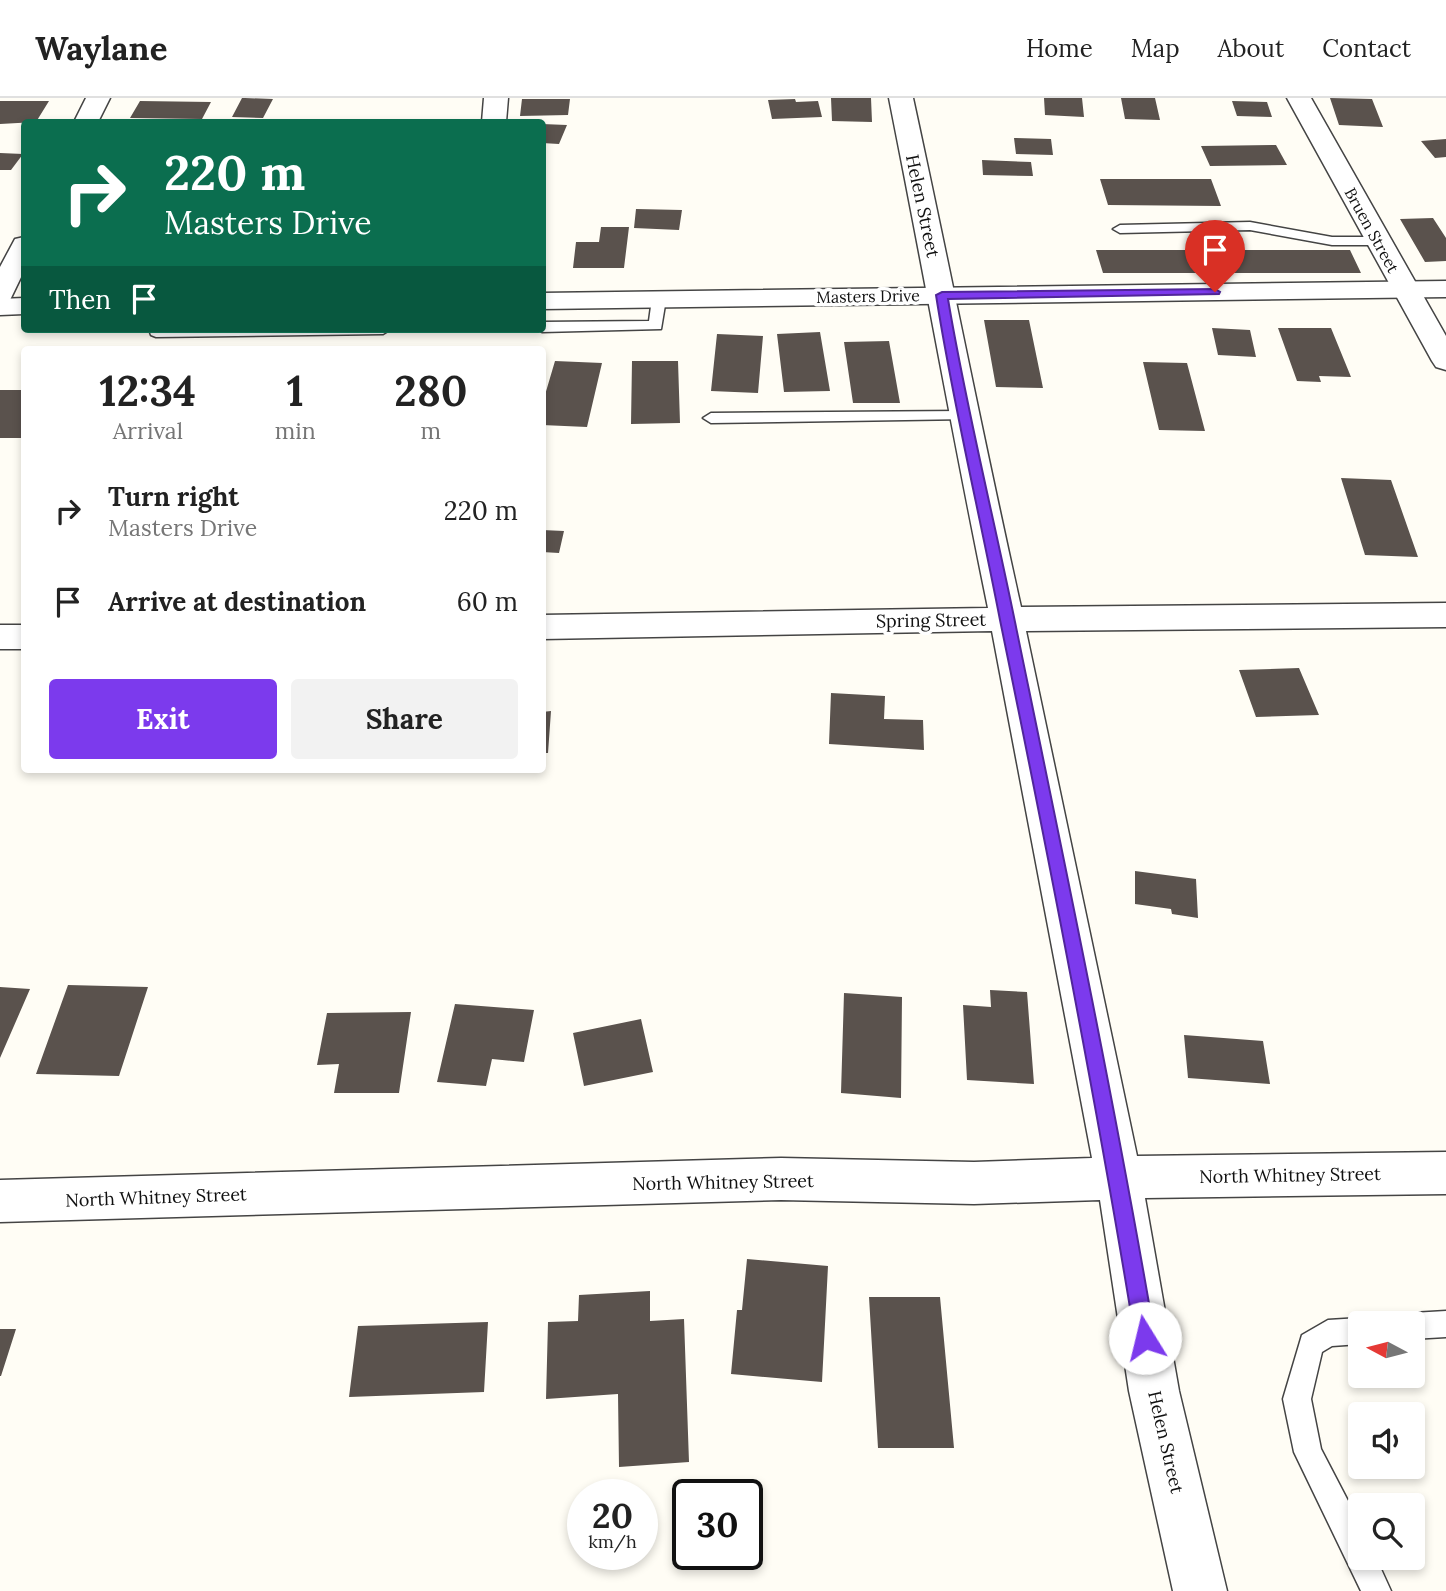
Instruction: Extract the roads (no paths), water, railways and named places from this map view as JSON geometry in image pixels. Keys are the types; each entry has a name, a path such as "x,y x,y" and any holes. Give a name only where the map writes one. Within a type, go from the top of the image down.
{"street":[{"path":"88,119 98,98"},
{"path":"494,119 496,98"},
{"name":"Helen Street","path":"901,98 1119,1179 1154,1391 1200,1591"},
{"name":"Bruen Street","path":"1299,98 1446,361"},
{"path":"0,294 21,251"},
{"name":"Masters Drive","path":"546,300 1446,289"},
{"path":"0,307 21,306"},
{"name":"Spring Street","path":"546,627 1446,615"},
{"path":"0,637 21,637"},
{"name":"North Whitney Street","path":"0,1201 781,1179 974,1183 1236,1174 1446,1173"}],"lane":[{"path":"1120,229 1250,226 1332,241 1378,240"},
{"path":"546,327 656,326 660,299"},
{"path":"711,418 963,416"},
{"path":"1425,1325 1446,1324"},
{"path":"1348,1332 1328,1333 1311,1344 1297,1399 1308,1452 1348,1532"},
{"path":"1366,1570 1376,1591"}]}
